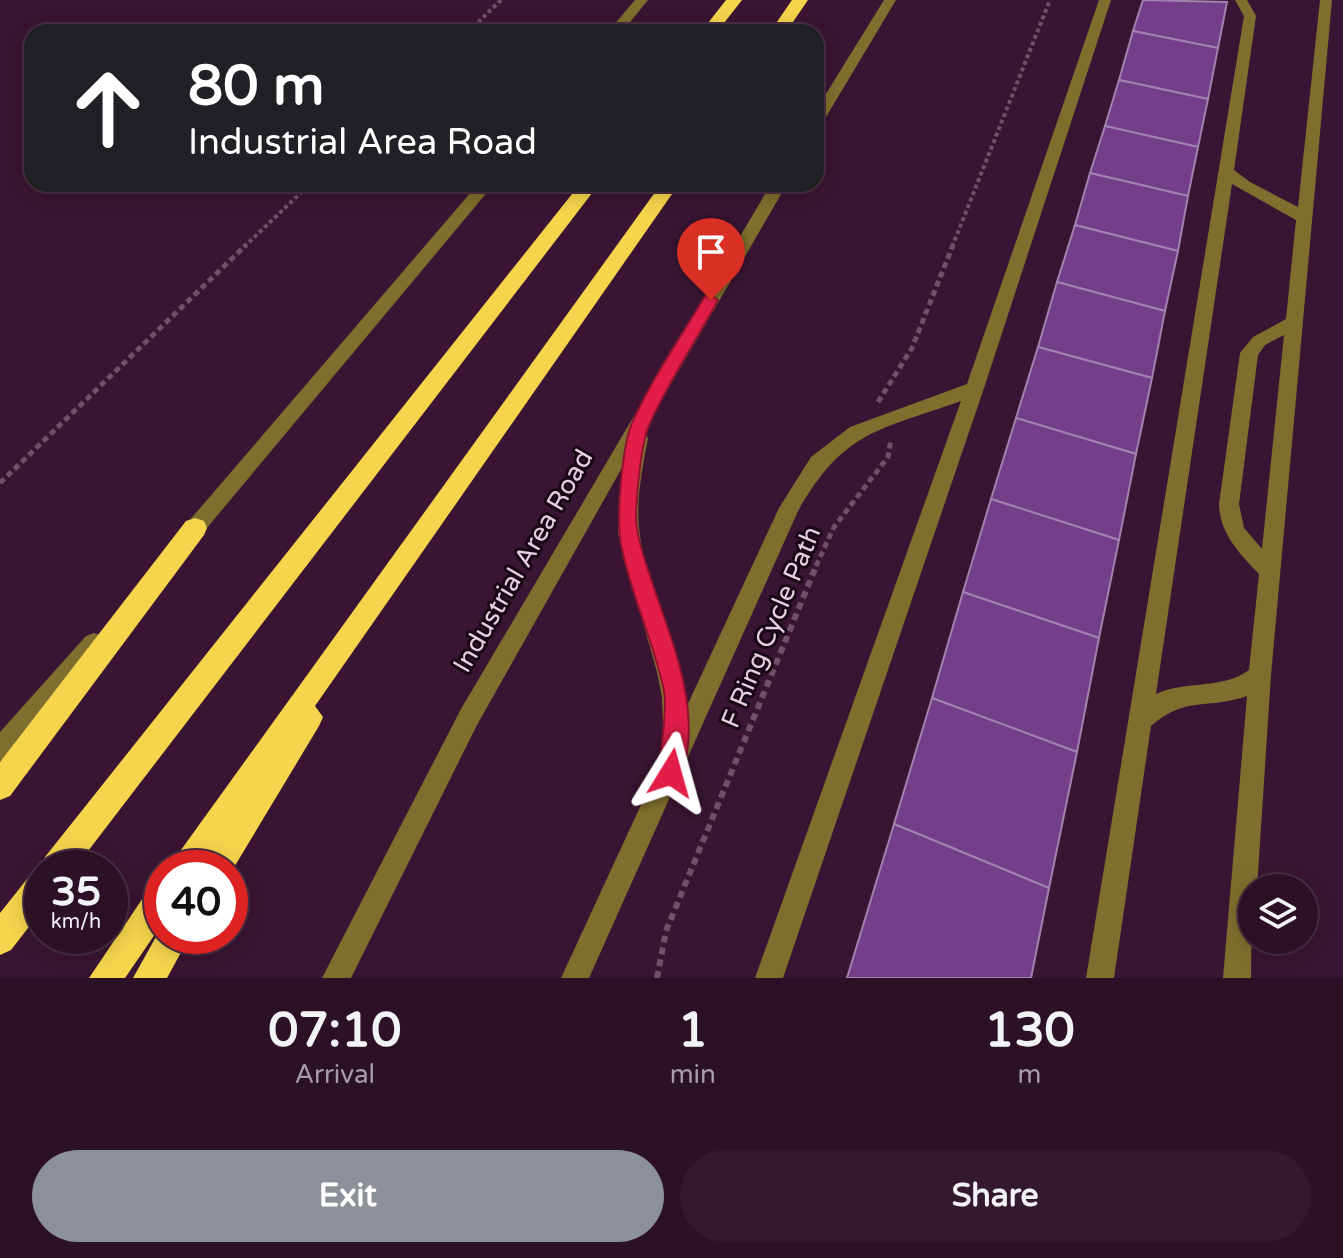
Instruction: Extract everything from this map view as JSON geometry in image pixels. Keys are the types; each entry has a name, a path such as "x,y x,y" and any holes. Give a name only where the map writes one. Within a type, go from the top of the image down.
{"highway":[{"path":"715,24 734,0"},
{"path":"784,24 800,0"},
{"path":"70,850 584,192"},
{"path":"196,850 664,192"},
{"path":"0,786 195,528"},
{"path":"227,850 419,538"},
{"path":"0,939 24,908"},
{"path":"105,978 144,923"},
{"path":"149,978 163,954"}],"street":[{"path":"622,24 642,0"},
{"path":"824,108 886,3 897,0"},
{"path":"769,978 975,388 1105,0"},
{"path":"1100,978 1143,718 1250,16 1241,0"},
{"path":"1237,978 1260,675 1326,0"},
{"path":"1226,171 1249,190 1305,219"},
{"path":"0,750 195,528 479,192"},
{"name":"Industrial Area Road","path":"336,978 469,717 532,604 774,192"},
{"path":"1270,571 1235,533 1228,516 1229,504 1249,353 1259,341 1295,322"},
{"path":"575,978 671,773 789,508 822,458 842,440 881,421 975,388"},
{"path":"639,426 627,514 630,546 668,660 675,696 677,727 671,773"},
{"path":"1143,718 1167,698 1193,691 1238,692 1260,675"}],"path":[{"path":"476,24 501,0"},
{"name":"F Ring Cycle Path","path":"657,978 666,931 822,551 834,527 888,457 893,442 875,410 881,391 912,348 1050,0"},
{"path":"0,483 302,192"}],"building":[{"path":"1143,0 1227,2 1218,48 1133,31"},
{"path":"1133,31 1218,48 1208,99 1119,80"},
{"path":"1119,80 1208,99 1198,147 1105,126"},
{"path":"1105,126 1198,147 1188,196 1090,173"},
{"path":"1090,173 1188,196 1178,251 1075,225"},
{"path":"1075,225 1178,251 1165,311 1057,282"},
{"path":"1057,282 1165,311 1152,378 1038,347"},
{"path":"1038,347 1152,378 1136,454 1016,418"},
{"path":"1016,418 1136,454 1119,540 991,499"},
{"path":"991,499 1119,540 1099,638 963,592"},
{"path":"963,592 1099,638 1077,752 932,698"},
{"path":"932,698 1077,752 1049,888 894,824"},
{"path":"894,824 1049,888 1031,978 847,978"}],"route":[{"path":"671,773 677,727 675,696 668,660 630,546 627,514 639,426 711,300"}]}
